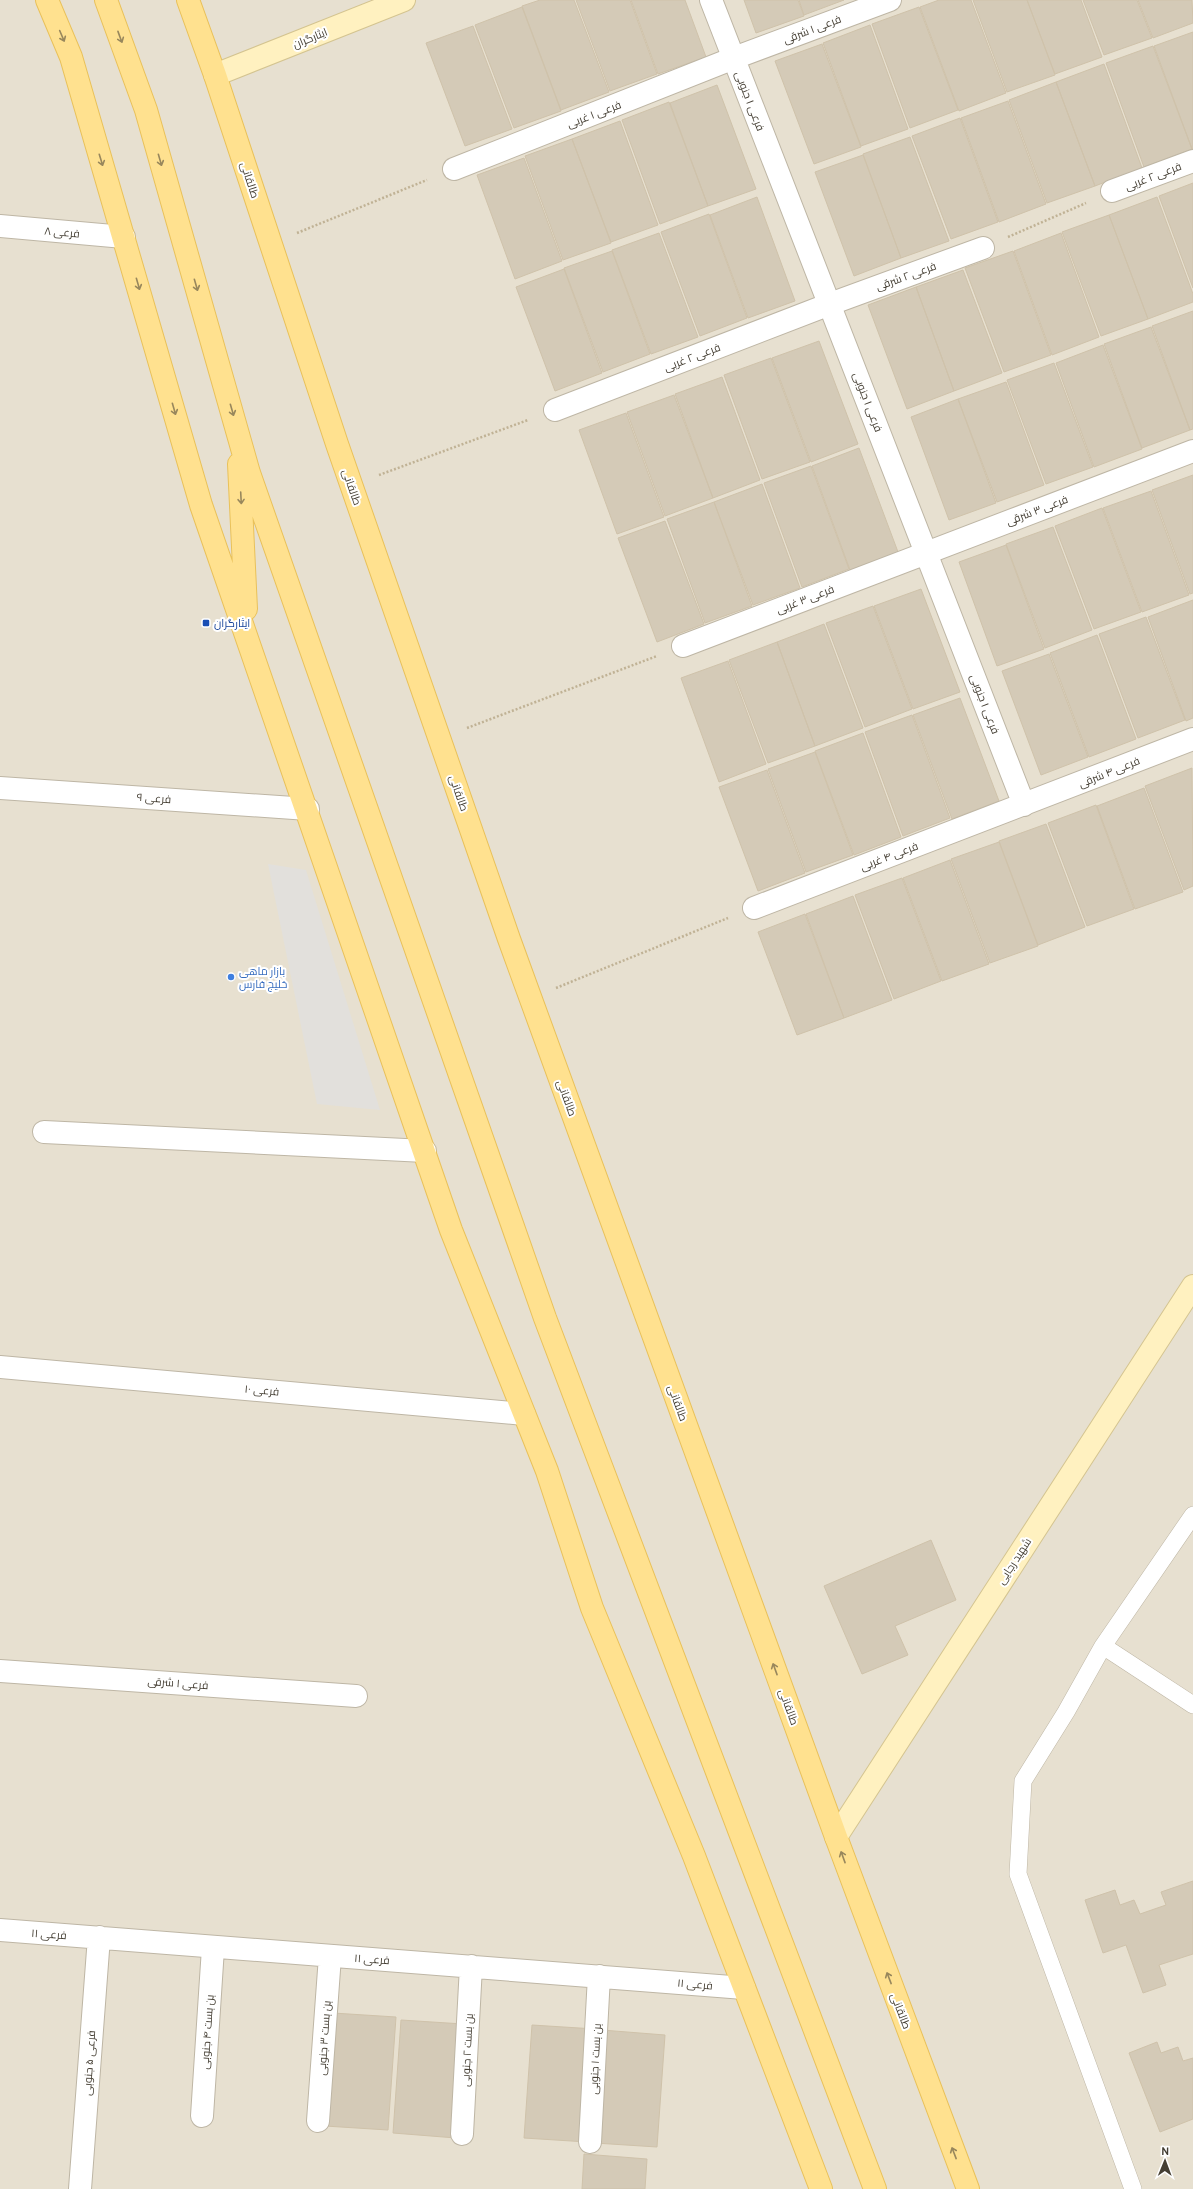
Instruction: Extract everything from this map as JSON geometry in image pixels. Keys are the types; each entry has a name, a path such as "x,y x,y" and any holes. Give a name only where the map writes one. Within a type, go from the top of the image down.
{"main road":[{"path":"47,0 71,57 201,505 247,633 460,1252 547,1471 592,1608 694,1856 821,2189"},
{"path":"106,0 146,110 249,473 566,1378 875,2189"},
{"name":"طالقانی","path":"188,0 215,75 351,486 531,998 836,1837 968,2189"},
{"path":"238,431 247,633"}],"street":[{"name":"ایثارگران","path":"215,75 404,0"},
{"name":"فرعی ۱ جنوبی","path":"711,0 1024,805"},
{"name":"فرعی ۱ شرقی","path":"734,58 890,0"},
{"name":"فرعی ۱ غربی","path":"454,169 734,58"},
{"name":"فرعی ۲ غربی","path":"1112,192 1193,161"},
{"name":"فرعی ۸","path":"0,226 124,237"},
{"name":"فرعی ۲ شرقی","path":"830,304 983,248"},
{"name":"فرعی ۲ غربی","path":"555,410 830,304"},
{"name":"فرعی ۳ شرقی","path":"926,552 1193,451"},
{"name":"فرعی ۳ غربی","path":"683,646 926,552"},
{"name":"فرعی ۴ شرقی","path":"1024,805 1193,739"},
{"name":"فرعی ۹","path":"0,788 308,809"},
{"name":"فرعی ۴ غربی","path":"754,908 1024,805"},
{"path":"44,1132 425,1151"},
{"name":"شهید رجایی","path":"836,1837 1193,1286"},
{"name":"فرعی ۱۰","path":"0,1367 524,1414"},
{"name":"فرعی ۱ شرقی","path":"0,1670 356,1696"},
{"name":"فرعی ۱۱","path":"0,1930 98,1937 213,1948 472,1966 744,1988"},
{"name":"فرعی ۵ جنوبی","path":"80,2189 98,1937"},
{"name":"بن بست ۴ جنوبی","path":"202,2116 213,1948"},
{"name":"بن بست ۳ جنوبی","path":"318,2121 330,1956"},
{"name":"بن بست ۲ جنوبی","path":"462,2134 472,1966"},
{"name":"بن بست ۱ جنوبی","path":"590,2142 600,1976"}],"lane":[{"path":"1133,2189 1018,1874 1022,1781 1066,1712 1103,1646 1193,1515"},
{"path":"1103,1646 1193,1705"}],"path":[{"path":"271,244 454,169"},
{"path":"983,248 1112,192"},
{"path":"351,486 555,410"},
{"path":"440,738 683,646"},
{"path":"531,998 754,908"}],"shaded area":[{"path":"0,0 1193,0 1193,2189 0,2189"},
{"path":"268,864 306,870 380,1110 317,1104"}],"building":[{"path":"540,0 574,0 609,92 561,110 522,6"},
{"path":"576,0 630,0 657,74 610,91"},
{"path":"631,0 685,0 706,57 658,74"},
{"path":"744,0 798,0 804,16 756,33"},
{"path":"799,0 844,0 804,15"},
{"path":"939,0 971,0 1006,93 959,111 920,7"},
{"path":"973,0 1027,0 1055,75 1007,92"},
{"path":"1027,0 1081,0 1102,57 1055,74"},
{"path":"1083,0 1137,0 1152,38 1104,55"},
{"path":"1138,0 1192,0 1193,23 1153,38"},
{"path":"522,7 561,111 514,128 475,25"},
{"path":"919,7 958,110 910,128 872,24"},
{"path":"870,25 908,129 861,146 823,43"},
{"path":"473,26 512,129 465,146 426,43"},
{"path":"1193,32 1193,149 1192,149 1154,46"},
{"path":"822,44 861,147 814,164 775,61"},
{"path":"1153,46 1192,149 1144,167 1106,63"},
{"path":"1104,64 1142,168 1095,186 1056,82"},
{"path":"1056,82 1095,186 1047,203 1009,100"},
{"path":"717,85 756,189 708,206 670,103"},
{"path":"1008,101 1046,204 999,222 961,118"},
{"path":"669,102 708,206 660,224 622,120"},
{"path":"960,118 998,222 951,239 912,136"},
{"path":"620,121 658,225 611,242 572,139"},
{"path":"910,137 949,241 901,258 863,154"},
{"path":"572,139 611,243 563,260 525,156"},
{"path":"863,155 901,258 854,276 815,172"},
{"path":"524,158 562,261 515,279 477,175"},
{"path":"1193,183 1193,288 1159,196"},
{"path":"757,197 795,301 748,318 710,215"},
{"path":"1157,197 1193,294 1193,302 1148,319 1109,215"},
{"path":"709,214 747,318 700,336 661,232"},
{"path":"1109,215 1148,319 1101,336 1062,232"},
{"path":"659,233 698,337 651,354 612,250"},
{"path":"1061,233 1099,337 1052,355 1014,251"},
{"path":"612,251 650,354 603,372 564,268"},
{"path":"1013,251 1051,355 1004,372 965,268"},
{"path":"564,269 602,373 555,391 516,287"},
{"path":"963,270 1002,373 954,391 916,287"},
{"path":"916,287 954,391 907,409 868,305"},
{"path":"1193,311 1193,429 1190,430 1152,326"},
{"path":"1151,327 1190,430 1142,448 1104,344"},
{"path":"819,341 858,444 811,462 772,358"},
{"path":"1103,345 1142,449 1094,467 1056,363"},
{"path":"771,358 810,462 762,479 724,375"},
{"path":"1054,363 1093,467 1046,484 1007,380"},
{"path":"722,377 760,480 713,498 675,394"},
{"path":"1006,382 1044,485 997,502 958,399"},
{"path":"674,395 713,498 665,516 627,412"},
{"path":"958,399 996,503 949,520 911,417"},
{"path":"626,413 664,517 617,534 579,430"},
{"path":"859,448 898,552 850,570 812,466"},
{"path":"811,466 849,569 802,587 764,483"},
{"path":"1193,475 1193,593 1190,594 1152,490"},
{"path":"762,484 800,588 753,605 714,502"},
{"path":"1151,491 1189,595 1142,612 1103,508"},
{"path":"714,502 752,606 705,623 667,519"},
{"path":"1102,508 1141,612 1094,629 1055,526"},
{"path":"665,521 704,624 657,642 618,538"},
{"path":"1053,527 1092,630 1045,648 1006,544"},
{"path":"1006,545 1044,649 997,666 959,562"},
{"path":"921,589 960,692 913,709 874,606"},
{"path":"1193,600 1193,718 1186,721 1148,617"},
{"path":"873,606 912,709 865,727 826,623"},
{"path":"1146,617 1185,720 1138,738 1099,634"},
{"path":"824,624 863,728 815,746 777,642"},
{"path":"1097,635 1136,739 1089,757 1050,653"},
{"path":"777,642 815,746 768,763 729,660"},
{"path":"1049,654 1088,757 1041,775 1002,671"},
{"path":"728,661 766,764 719,782 681,678"},
{"path":"960,698 999,801 952,819 913,715"},
{"path":"912,715 950,818 903,836 865,732"},
{"path":"863,733 901,837 854,855 815,751"},
{"path":"815,752 853,855 806,872 768,769"},
{"path":"1192,768 1193,886 1184,890 1145,786"},
{"path":"767,770 805,873 758,891 719,787"},
{"path":"1144,788 1183,892 1135,909 1097,806"},
{"path":"1096,805 1134,909 1087,926 1048,823"},
{"path":"1046,824 1085,927 1038,945 999,841"},
{"path":"999,842 1038,946 990,963 951,859"},
{"path":"950,860 989,964 942,981 903,878"},
{"path":"902,878 941,981 894,999 855,895"},
{"path":"853,896 892,1000 844,1018 806,914"},
{"path":"805,914 844,1018 797,1035 758,932"},
{"path":"931,1540 956,1600 895,1626 908,1655 862,1674 824,1586"},
{"path":"1193,1881 1193,1954 1159,1965 1166,1985 1143,1993 1126,1945 1103,1953 1085,1900 1115,1890 1120,1905 1134,1900 1140,1914 1166,1905 1161,1892"},
{"path":"333,2013 396,2017 388,2130 325,2126"},
{"path":"401,2020 463,2024 456,2138 393,2133"},
{"path":"532,2025 595,2029 587,2142 524,2138"},
{"path":"602,2030 665,2035 657,2147 595,2143"},
{"path":"1157,2042 1161,2053 1178,2047 1183,2061 1193,2058 1193,2119 1160,2132 1129,2053"},
{"path":"584,2154 647,2159 645,2189 582,2189"}],"place":[{"name":"ایثارگران","path":"206,623"},
{"name":"بازار ماهی خلیج فارس","path":"231,977"}]}
